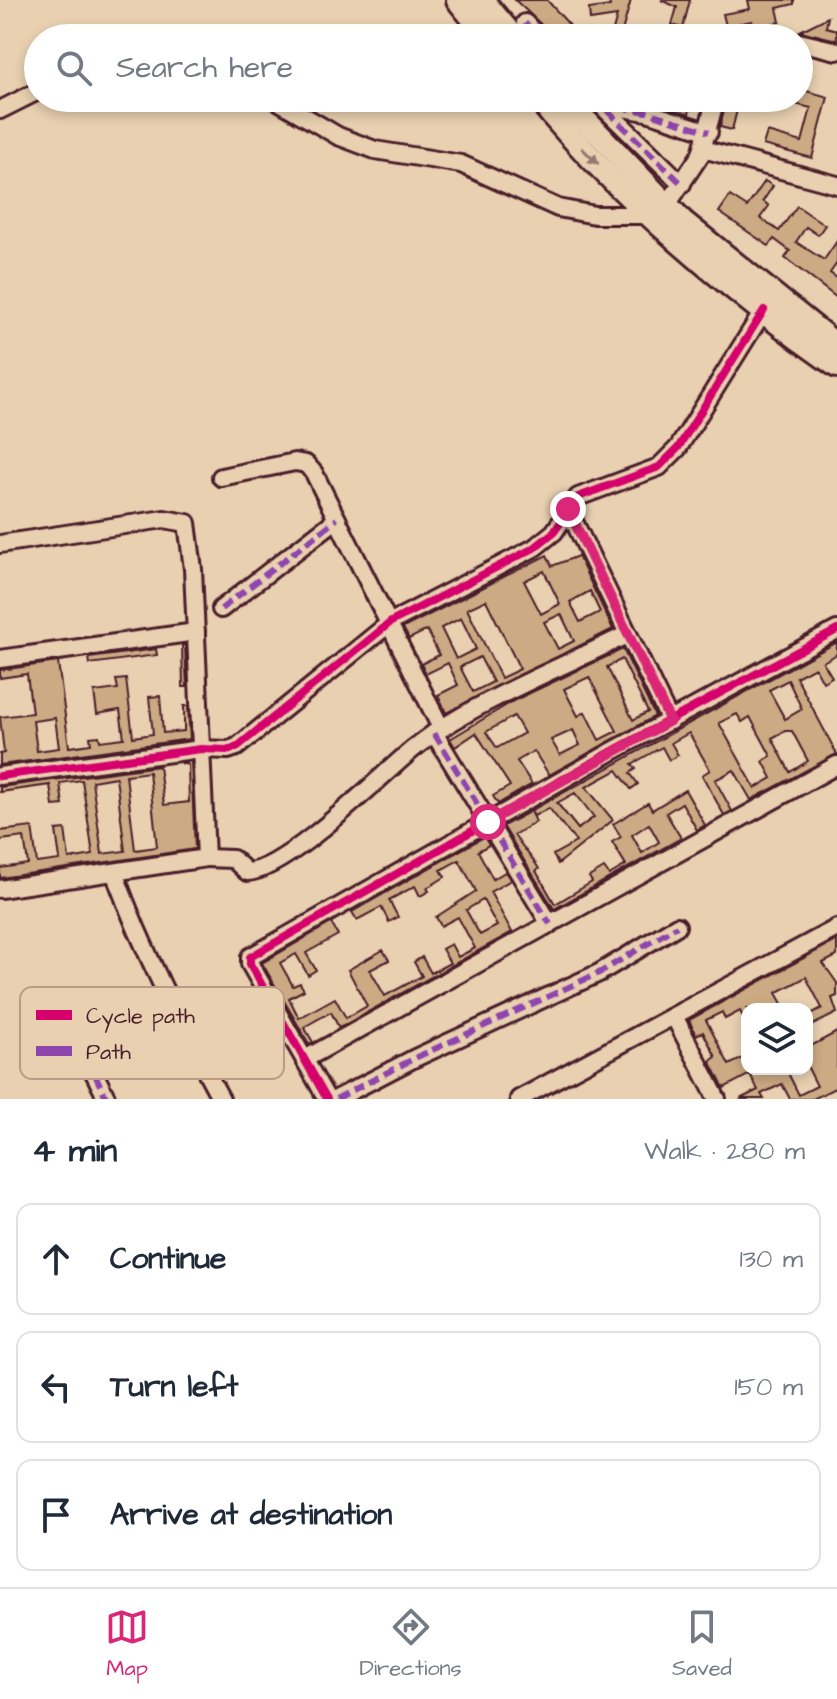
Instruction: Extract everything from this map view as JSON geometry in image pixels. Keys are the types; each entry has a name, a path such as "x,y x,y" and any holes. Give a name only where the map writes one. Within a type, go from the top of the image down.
{"highway":[{"path":"458,0 478,24"},
{"path":"482,0 512,24"},
{"path":"549,112 565,132 660,210 837,346"},
{"path":"576,112 660,210 764,310 837,366"}],"street":[{"path":"813,45 837,51"},
{"path":"0,110 24,98"},
{"path":"297,112 338,136 375,150 461,164 558,208 595,215 660,210 682,184 706,140 713,112"},
{"path":"608,112 682,184"},
{"path":"647,112 706,140 837,185"},
{"path":"0,776 201,749 228,750 246,741 391,622 534,548 554,532 568,509 588,491 648,472 669,458 764,310"},
{"path":"221,477 295,462 306,464 391,622 437,730 550,924"},
{"path":"568,509 670,721"},
{"path":"0,544 164,519 184,521 191,536 206,858"},
{"path":"221,609 337,519"},
{"path":"263,987 250,964 250,957 837,630"},
{"path":"0,659 196,632"},
{"path":"0,889 206,858 233,859 251,872 277,861 343,812 437,730 628,634"},
{"path":"305,1059 837,765"},
{"path":"114,872 135,929 162,987"},
{"path":"336,1099 415,1058 599,973 677,926"},
{"path":"519,1099 837,928"},
{"path":"674,1016 717,1099"},
{"path":"284,1023 327,1099"},
{"path":"97,1079 107,1099"},
{"path":"210,1079 221,1099"}],"building":[{"path":"515,0 547,0 568,24 541,24"},
{"path":"609,0 631,0 624,24 615,24 617,16 590,20 589,9 610,6"},
{"path":"661,0 690,0 684,24 672,24 677,7"},
{"path":"748,0 794,0 794,4 777,8 780,22 726,24 723,14 750,9"},
{"path":"828,17 826,27 837,30 837,40 813,34 813,24"},
{"path":"813,93 828,97 812,158 763,145 767,132 802,142 810,112 813,112"},
{"path":"724,112 736,112 732,130 720,127"},
{"path":"765,181 773,186 763,201 769,206 760,218 779,231 797,206 825,225 818,235 806,227 796,242 824,260 837,241 837,263 830,273 837,278 837,298 785,258 790,251 774,239 769,246 719,212 730,196 747,207"},
{"path":"547,555 552,566 578,556 613,629 446,713 438,695 458,685 448,663 426,674 421,664 439,655 427,630 409,639 403,628","holes":["544,571 560,604 541,614 524,581","590,591 600,612 580,622 570,602","486,600 520,669 501,678 467,609","561,614 574,641 558,649 544,622","461,618 476,649 456,659 441,628","480,657 493,682 473,692 460,667"]},
{"path":"837,642 837,654 823,662 832,677 823,682 815,667 796,677 837,754 751,800 734,770 715,780 732,811 724,815 702,775 710,770 689,733 671,743 678,755 669,760 662,747 632,764 636,769 630,773 638,784 631,789 617,770 586,787 613,820 558,864 553,855 576,842 549,808 534,816 530,811","holes":["788,680 802,709 785,719 769,690","737,714 742,722 750,717 771,756 763,761 772,778 755,788 719,723","792,731 808,761 790,772 772,738","575,793 594,817 578,829 557,803"]},
{"path":"182,645 185,645 187,687 183,687"},
{"path":"156,649 157,655 90,664 89,658"},
{"path":"623,649 655,716 549,775 534,751 517,761 532,784 498,804 493,796 510,786 476,733 455,747 450,739 515,700","holes":["622,659 648,712 633,720 607,667","589,677 617,731 599,740 585,712 578,716 564,689","514,716 524,733 497,748 486,732","573,730 580,745 560,755 551,740"]},
{"path":"58,662 69,747 91,744 90,737 99,736 100,741 124,738 120,710 97,714 94,692 118,689 116,680 126,679 133,737 153,734 149,697 160,696 163,733 184,731 184,706 188,706 190,739 0,765 0,754 4,753 0,717 32,713 27,674 0,678 0,670","holes":["55,718 59,748 37,751 33,721"]},
{"path":"191,761 195,849 0,878 0,868 28,864 24,837 0,840 0,831 32,827 37,863 60,860 56,830 65,829 69,859 93,855 82,780 60,783 63,805 53,806 50,785 0,792 0,787 159,766 164,805 189,802 188,765 181,763","holes":["149,772 157,847 135,850 126,775","116,777 125,851 102,854 92,781"]},
{"path":"685,790 705,825 697,830 682,803 666,813 681,838 554,909 503,826 531,811 536,822 514,835 539,869 536,871 555,904 592,882 589,877 604,868 609,875 626,865 612,842 621,837 613,824 648,803 652,810","holes":["649,824 659,842 642,853 632,835"]},
{"path":"484,837 489,845 478,851 493,879 505,872 511,880 490,892 512,932 339,1028 331,1012 304,1027 313,1042 309,1044 284,1001 284,987 276,987 262,963 331,923 338,935 306,953 316,970 308,975 296,954 280,963 293,986 300,983 304,990 289,998 299,1018 335,998 346,1018 367,1006 348,970 383,950 389,960 370,970 385,996 422,976 414,962 422,957 431,973 450,963 442,949 451,944 458,957 475,948 458,917 441,926 436,917 476,891 459,860 441,870 445,877 427,888 429,891 420,896 415,886 389,900 398,917 389,922 381,907 357,920 352,912","holes":["483,900 497,926 480,935 466,910"]},
{"path":"837,940 837,956 823,963 837,983 837,996 832,998 837,1013 813,1025 813,1013 822,1008 806,977 776,993 782,1003 741,1003 741,1013 725,1019 722,1012 706,1020 729,1065 741,1059 741,1075 748,1075 724,1088 710,1061 716,1057 703,1032 696,1035 689,1020"},
{"path":"837,1032 837,1087 813,1099 790,1099 782,1084 761,1094 764,1099 740,1099 758,1090 750,1075 789,1075 799,1095 817,1086 812,1075 813,1045"}],"marked path":[{"path":"608,112 682,184"},
{"path":"647,112 709,132"},
{"path":"221,609 337,519"},
{"path":"434,733 550,924"},
{"path":"336,1099 415,1058 599,973 677,926"},
{"path":"97,1079 107,1099"}],"cycle path":[{"path":"0,776 237,747 391,622 534,548 554,532 578,497 659,467 678,448 764,310"},
{"path":"263,987 250,964 250,957 613,751 837,630"},
{"path":"284,1024 327,1099"}],"route":[{"path":"488,822 670,721 568,509"}]}
